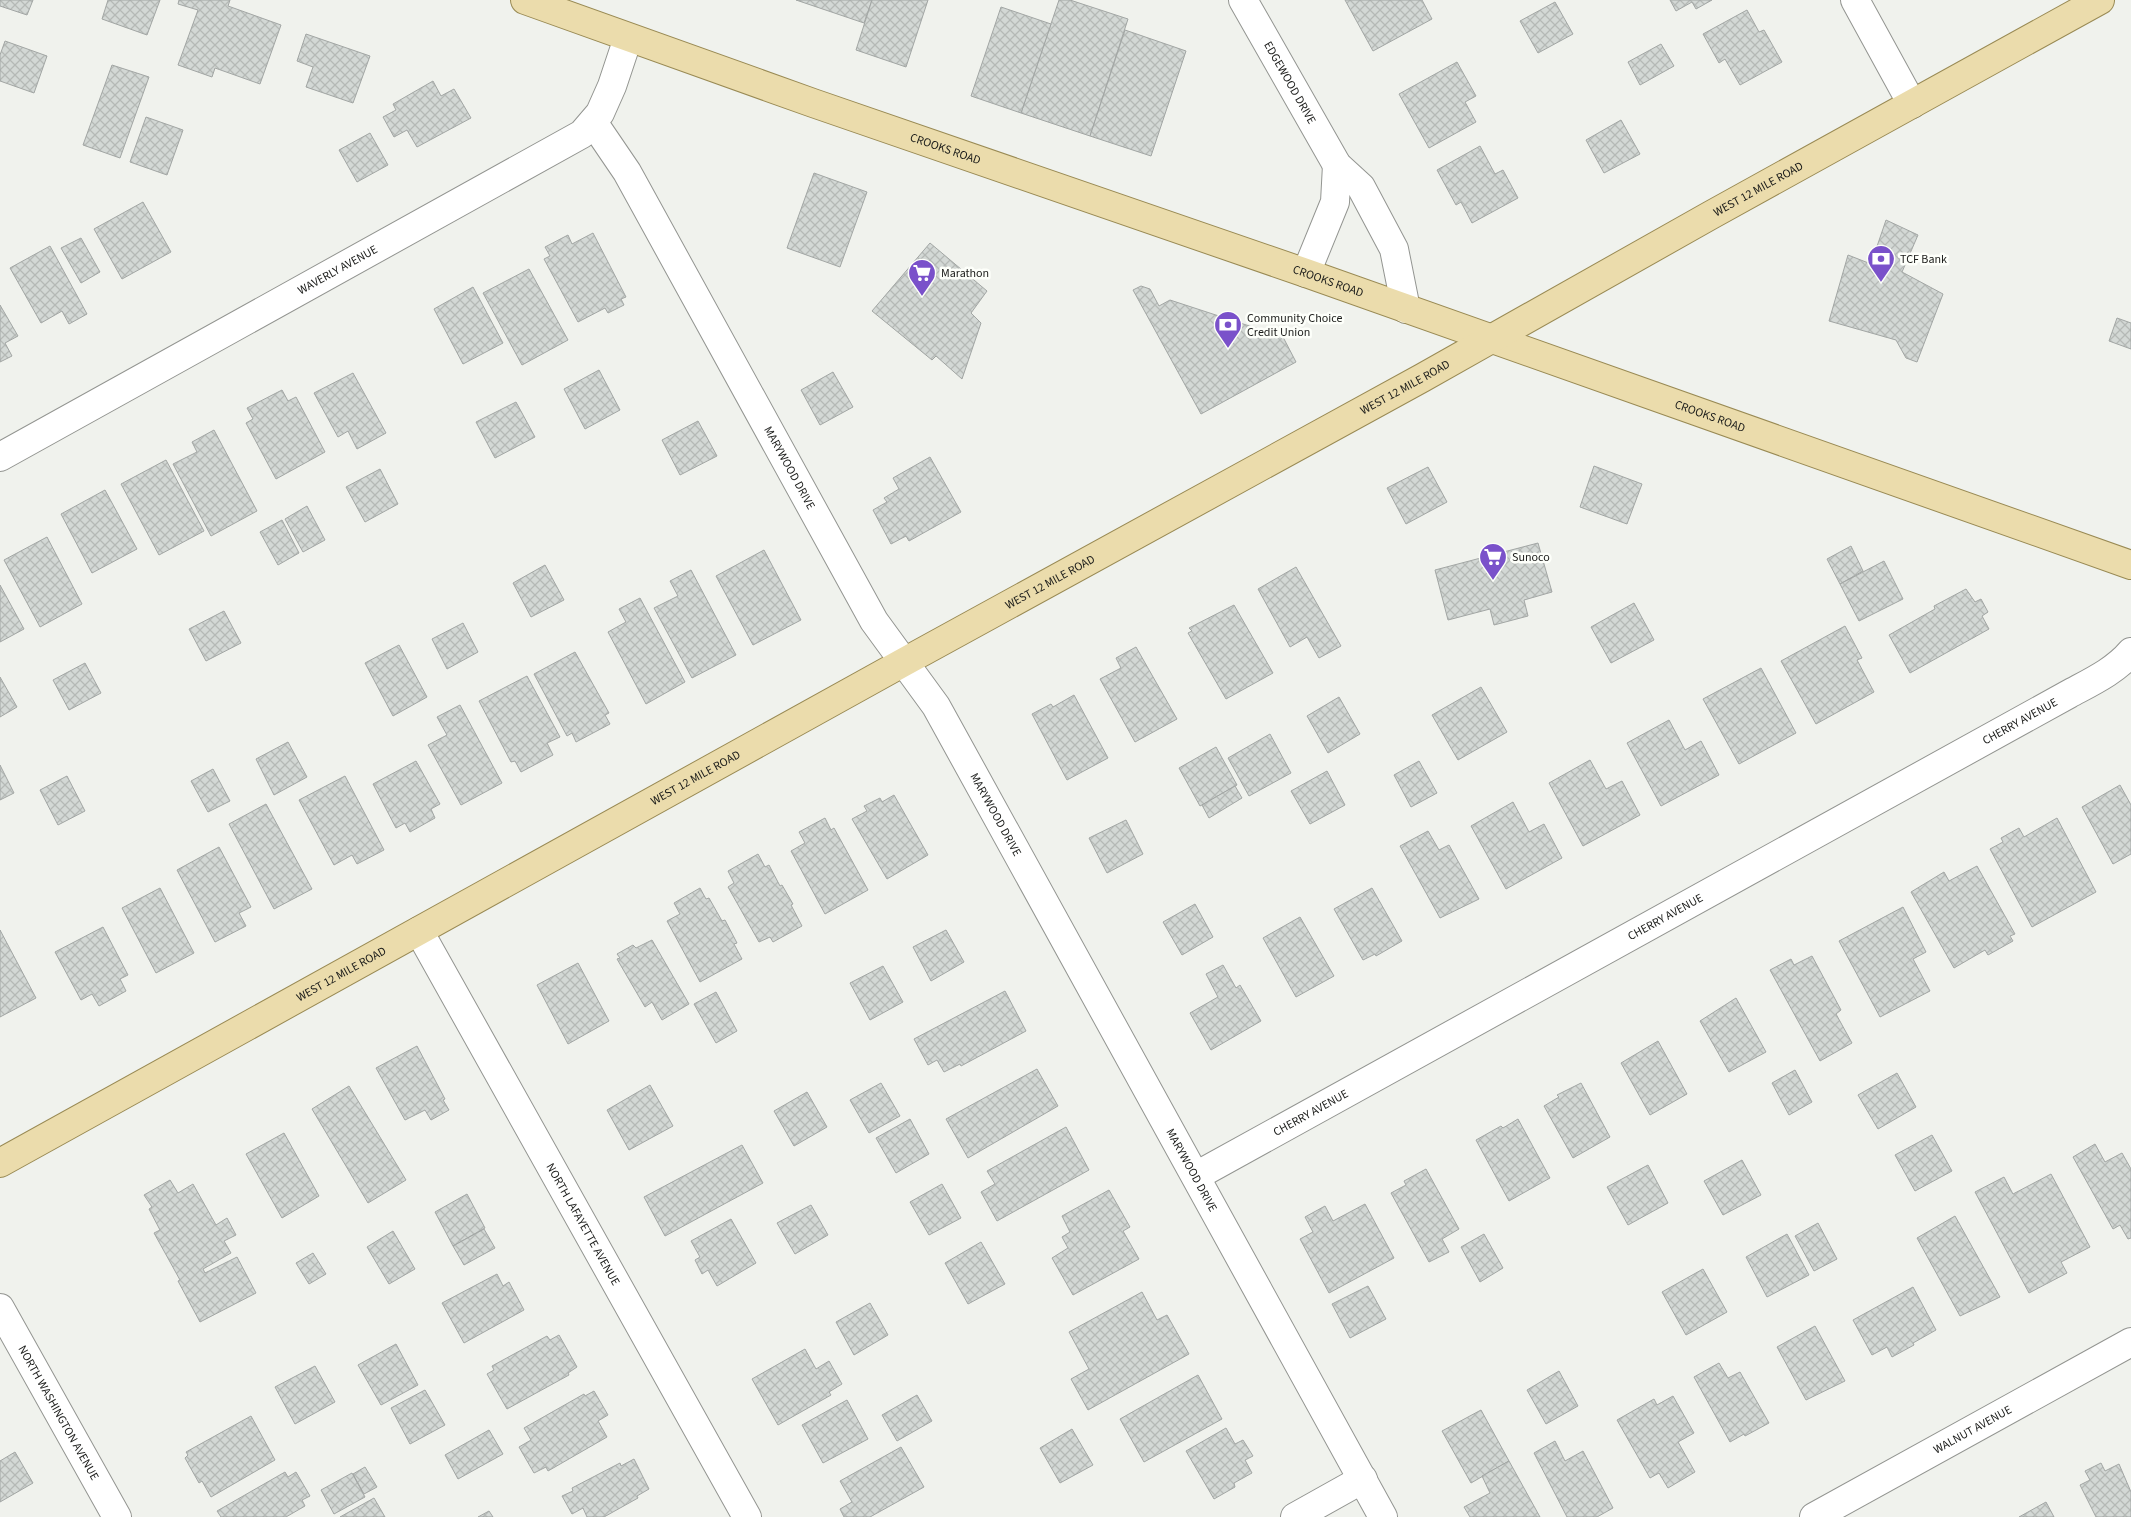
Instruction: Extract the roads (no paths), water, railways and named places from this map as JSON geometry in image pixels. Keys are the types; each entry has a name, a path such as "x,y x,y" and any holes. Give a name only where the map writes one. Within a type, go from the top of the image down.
{"main road":[{"name":"CROOKS ROAD","path":"525,0 628,38 1406,309 2131,565"},
{"name":"WEST 12 MILE ROAD","path":"0,1163 904,662 1108,552 2100,0"}],"street":[{"name":"EDGEWOOD DRIVE","path":"1243,0 1337,166 1361,187 1394,249 1406,309"},
{"path":"1855,0 1912,104"},
{"name":"WAVERLY AVENUE","path":"0,457 582,134 600,113 612,86 628,38"},
{"name":"MARYWOOD DRIVE","path":"593,122 627,172 874,621 936,706 1383,1517"},
{"path":"1306,274 1335,202 1337,166"},
{"name":"CHERRY AVENUE","path":"1196,1176 2077,690 2108,672 2131,652"},
{"name":"NORTH LAFAYETTE AVENUE","path":"419,931 747,1517"},
{"name":"NORTH WASHINGTON AVENUE","path":"0,1308 117,1517"},
{"name":"WALNUT AVENUE","path":"1814,1517 2131,1342"},
{"path":"1295,1517 1362,1479"}],"place":[{"name":"TCF Bank","path":"1881,283"},
{"name":"Marathon","path":"922,297"},
{"name":"Community Choice Credit Union","path":"1228,349"},
{"name":"Sunoco","path":"1493,581"}]}
